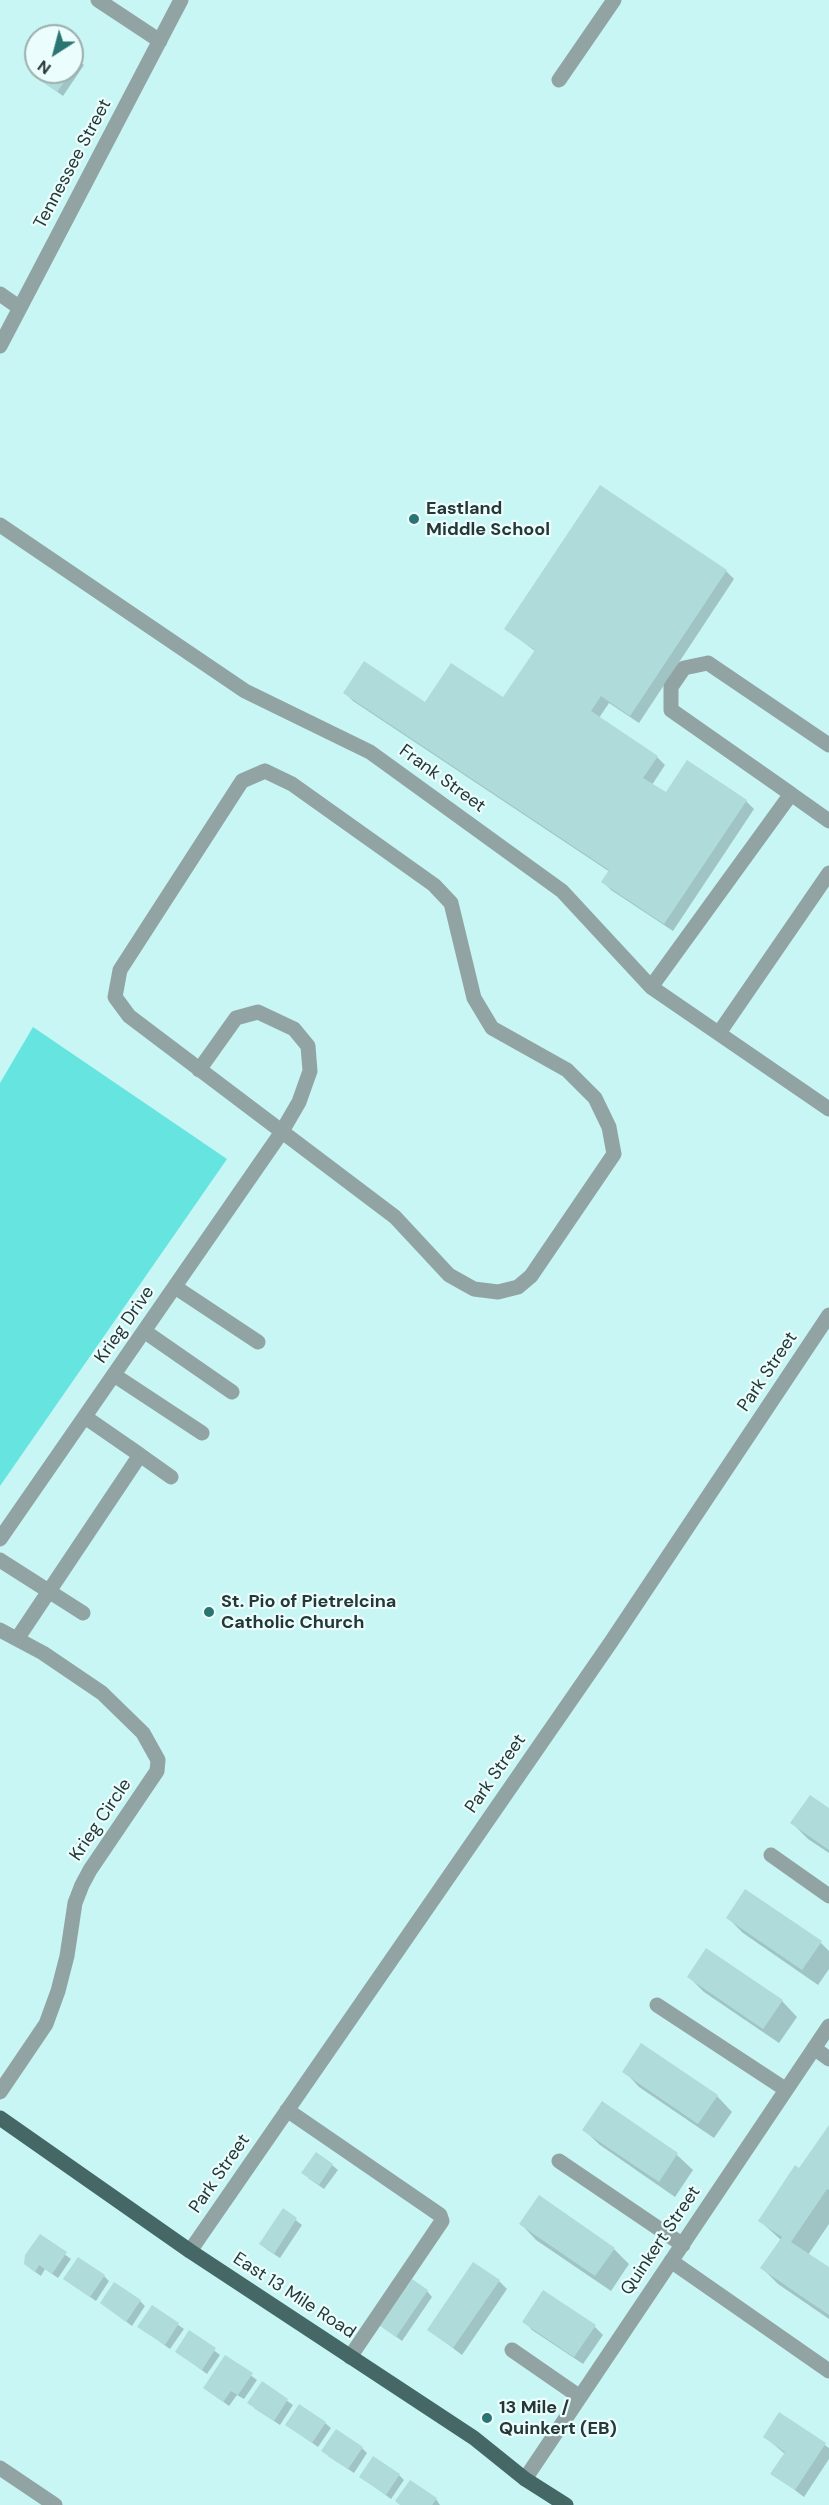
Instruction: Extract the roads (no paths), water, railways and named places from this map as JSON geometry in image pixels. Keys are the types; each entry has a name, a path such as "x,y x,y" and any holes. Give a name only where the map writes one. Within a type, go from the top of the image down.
{"main road":[{"name":"East 13 Mile Road","path":"0,2118 190,2251 474,2438 525,2479 566,2505"}],"street":[{"path":"98,0 160,41"},
{"name":"Tennessee Street","path":"0,345 181,0"},
{"path":"559,80 614,0"},
{"path":"0,294 20,308"},
{"name":"Frank Street","path":"0,525 245,691 370,752 562,891 651,987 829,1109"},
{"path":"829,745 708,663 684,668 671,687 671,710 829,821"},
{"path":"266,771 292,784 434,885 451,903 474,998 492,1028 567,1070 595,1098 609,1127 614,1154 531,1276 518,1287 498,1293 474,1289 449,1275 395,1217 199,1070 129,1016 115,997 120,970 242,782 266,771"},
{"path":"651,987 791,794"},
{"path":"719,1033 829,873"},
{"name":"Krieg Drive","path":"0,1539 281,1133 299,1102 310,1071 308,1046 294,1029 258,1011 236,1018 199,1070"},
{"path":"175,1287 258,1342"},
{"name":"Park Street","path":"190,2251 611,1642 829,1316"},
{"path":"144,1331 232,1392"},
{"path":"114,1375 202,1433"},
{"path":"85,1417 171,1477"},
{"path":"17,1639 140,1455"},
{"path":"0,1560 83,1613"},
{"name":"Krieg Circle","path":"0,1630 102,1693 143,1733 158,1760 157,1771 82,1885 75,1903 67,1956 58,1991 46,2024 0,2092"},
{"path":"771,1855 829,1896"},
{"path":"657,2005 785,2089"},
{"name":"Quinkert Street","path":"525,2479 829,2026"},
{"path":"814,2049 829,2059"},
{"path":"287,2110 440,2215 442,2222 350,2357"},
{"path":"559,2161 683,2245"},
{"path":"671,2261 829,2371"},
{"path":"512,2350 580,2397"},
{"path":"0,2468 55,2505"}],"place":[{"name":"Eastland Middle School","path":"414,519"},
{"name":"St. Pio of Pietrelcina Catholic Church","path":"209,1612"},
{"name":"13 Mile / Quinkert (EB)","path":"487,2418"}]}
